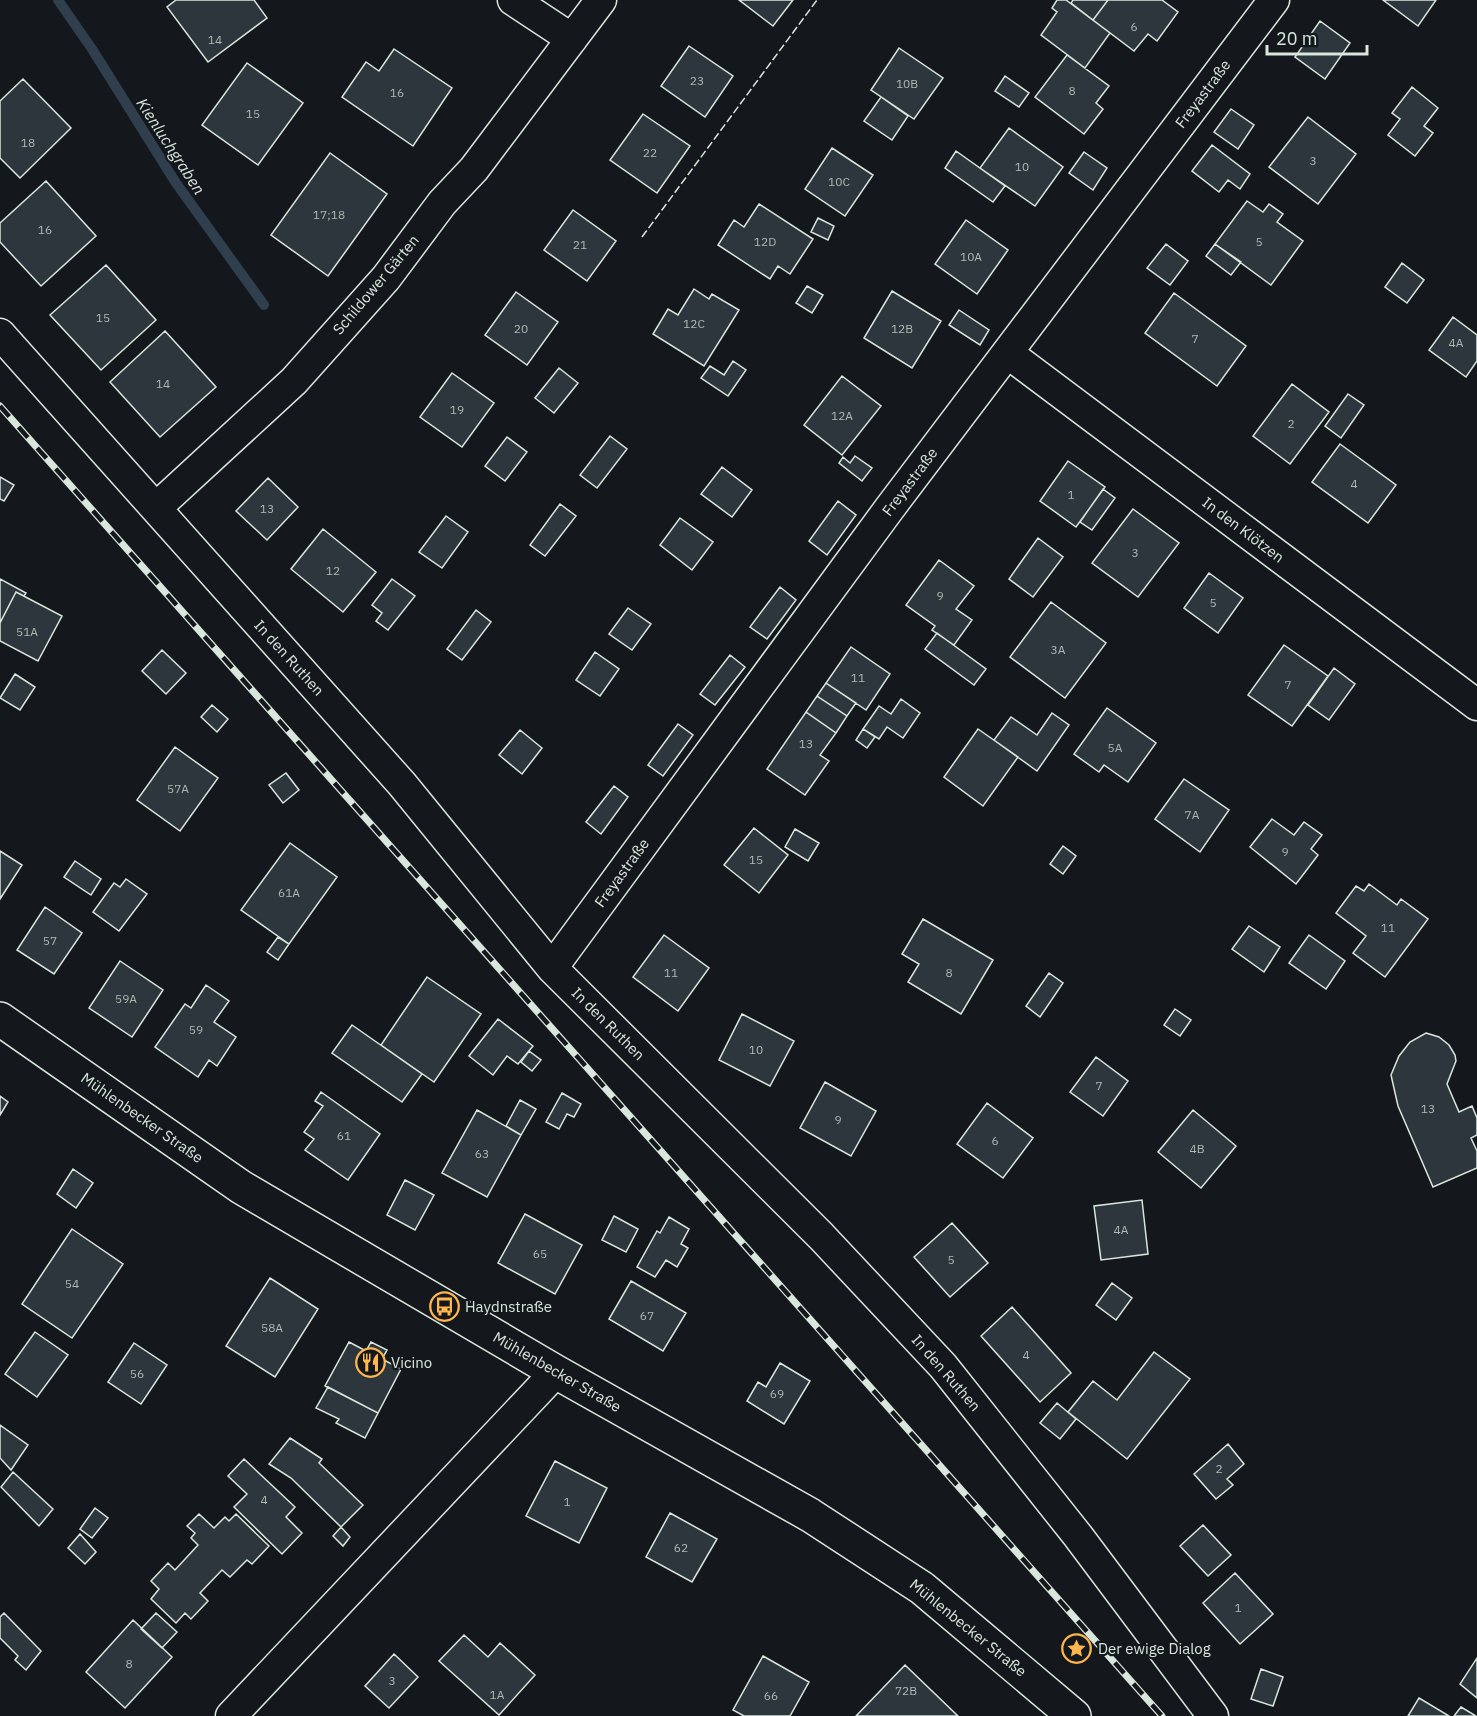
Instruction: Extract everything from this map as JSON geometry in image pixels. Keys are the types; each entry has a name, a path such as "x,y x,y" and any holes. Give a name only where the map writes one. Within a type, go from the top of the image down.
{"main road":[{"name":"Mühlenbecker Straße","path":"0,1019 241,1187 556,1372 810,1515 922,1588 1074,1716"}],"street":[{"path":"513,0 572,39"},
{"name":"Schildower Gärten","path":"156,508 294,381 386,278 442,203 474,169 602,0"},
{"name":"Freyastraße","path":"552,968 889,509 1009,354 1072,266 1274,0"},
{"name":"In den Ruthen","path":"0,334 402,784 552,968 821,1236 943,1366 1078,1536 1213,1716"},
{"name":"In den Klötzen","path":"1009,354 1477,705"},
{"path":"231,1716 556,1372"}],"building":[{"path":"176,0 254,0 267,18 208,62 167,7"},
{"path":"739,0 793,0 773,26"},
{"path":"1057,0 1066,0 1110,33 1085,68 1041,35 1057,12 1052,8"},
{"path":"1073,0 1108,0 1093,20 1071,3"},
{"path":"1108,0 1162,0 1178,12 1157,41 1148,34 1134,51 1093,20"},
{"path":"1383,0 1436,0 1418,26"},
{"path":"1320,21 1350,43 1325,79 1295,57"},
{"path":"689,46 733,76 705,117 661,86"},
{"path":"899,48 943,78 914,119 871,90"},
{"path":"394,49 452,88 413,146 342,97 366,62 379,71"},
{"path":"1067,55 1109,86 1096,103 1103,109 1084,134 1035,97"},
{"path":"247,63 303,103 258,165 202,125"},
{"path":"1005,76 1029,93 1019,107 995,91"},
{"path":"23,79 71,128 20,178 0,158 0,101"},
{"path":"1412,87 1438,108 1424,126 1433,133 1415,156 1388,135 1400,119 1392,113"},
{"path":"881,97 908,116 892,140 864,121"},
{"path":"1231,109 1254,125 1238,149 1214,132"},
{"path":"643,114 690,146 657,193 610,160"},
{"path":"1308,117 1356,154 1318,204 1269,167"},
{"path":"1009,128 1063,167 1035,206 980,168"},
{"path":"1212,145 1250,174 1240,189 1228,180 1219,192 1192,171"},
{"path":"832,148 873,175 845,216 805,189"},
{"path":"956,151 1005,186 993,202 945,168"},
{"path":"1084,152 1107,168 1093,190 1069,173"},
{"path":"330,153 387,194 328,276 271,235"},
{"path":"46,181 96,236 41,286 0,242 0,223"},
{"path":"1247,201 1263,212 1269,204 1283,214 1277,222 1303,241 1271,285 1215,244"},
{"path":"759,204 813,239 790,274 778,266 770,279 718,245 734,220 744,227"},
{"path":"573,210 616,241 587,281 544,250"},
{"path":"818,218 834,226 828,240 811,232"},
{"path":"966,220 1008,250 977,294 935,264"},
{"path":"1166,244 1188,261 1170,285 1147,268"},
{"path":"1215,244 1241,262 1231,275 1206,256"},
{"path":"1402,263 1424,280 1407,303 1385,287"},
{"path":"106,265 156,320 101,370 50,315"},
{"path":"807,286 823,295 812,313 796,303"},
{"path":"694,289 709,299 712,294 739,310 704,366 653,334 668,309 678,315"},
{"path":"892,291 941,321 912,368 864,338"},
{"path":"516,292 558,322 527,365 485,335"},
{"path":"1174,293 1246,346 1217,386 1145,333"},
{"path":"959,310 989,330 980,345 949,325"},
{"path":"1453,317 1477,335 1477,361 1466,377 1429,350"},
{"path":"165,331 216,387 160,437 110,382"},
{"path":"733,361 746,370 728,396 701,378 710,366 724,375"},
{"path":"559,368 578,383 554,413 535,398"},
{"path":"452,373 494,403 462,447 420,417"},
{"path":"842,376 881,406 842,455 804,425"},
{"path":"1292,384 1329,412 1290,464 1253,436"},
{"path":"1348,394 1364,405 1341,438 1325,426"},
{"path":"610,436 627,449 597,488 580,475"},
{"path":"507,437 527,452 505,481 485,466"},
{"path":"1340,444 1396,485 1368,523 1312,482"},
{"path":"855,456 872,468 862,481 839,463 843,457 850,463"},
{"path":"1068,461 1105,487 1076,527 1040,501"},
{"path":"722,467 752,490 732,517 701,494"},
{"path":"0,477 14,485 4,501 0,499"},
{"path":"268,478 298,507 267,540 236,511"},
{"path":"1103,489 1115,498 1092,530 1080,522"},
{"path":"838,501 856,515 827,555 809,541"},
{"path":"560,504 576,516 545,556 530,545"},
{"path":"1133,509 1179,543 1138,597 1092,563"},
{"path":"446,516 468,532 442,568 419,552"},
{"path":"680,518 713,542 692,570 660,545"},
{"path":"323,529 376,572 343,612 291,569"},
{"path":"1038,538 1063,557 1033,597 1009,579"},
{"path":"939,560 974,586 956,609 972,620 954,645 932,630 935,626 906,605"},
{"path":"1209,573 1243,598 1218,633 1184,608"},
{"path":"0,579 26,593 24,596 16,592 0,623"},
{"path":"392,579 415,596 388,630 376,621 382,613 372,605"},
{"path":"780,587 796,600 767,639 750,627"},
{"path":"16,592 62,616 38,661 0,641 0,623"},
{"path":"1051,602 1106,643 1065,698 1010,657"},
{"path":"628,608 651,624 632,650 609,634"},
{"path":"476,610 491,622 462,660 447,649"},
{"path":"937,633 986,669 974,685 925,649"},
{"path":"1284,645 1328,676 1292,726 1248,695"},
{"path":"851,647 890,674 866,710 826,683"},
{"path":"162,650 186,673 166,694 142,671"},
{"path":"595,652 619,669 600,696 576,680"},
{"path":"730,655 745,667 715,705 700,694"},
{"path":"1334,668 1355,684 1329,720 1308,705"},
{"path":"15,674 35,687 20,710 0,698"},
{"path":"826,683 856,703 847,716 817,696"},
{"path":"817,696 847,716 836,733 806,712"},
{"path":"901,699 920,713 903,738 887,727 879,739 863,729 879,706 891,714"},
{"path":"212,705 228,719 217,732 201,717"},
{"path":"1107,708 1156,743 1128,782 1104,765 1099,772 1074,754"},
{"path":"806,712 836,733 820,755 829,761 805,795 767,769"},
{"path":"1052,713 1069,725 1037,771 994,740 1011,717 1037,735"},
{"path":"678,724 693,735 663,776 648,765"},
{"path":"863,729 875,737 867,748 856,740"},
{"path":"978,729 1018,757 983,806 944,777"},
{"path":"520,730 542,748 522,774 499,755"},
{"path":"175,747 218,778 180,831 137,800"},
{"path":"286,773 299,790 283,803 269,785"},
{"path":"1184,779 1229,810 1200,852 1155,819"},
{"path":"614,786 628,797 601,834 586,822"},
{"path":"1272,819 1294,835 1304,822 1322,835 1311,849 1318,855 1296,884 1250,847"},
{"path":"754,828 788,855 759,893 724,865"},
{"path":"795,829 819,843 808,861 785,847"},
{"path":"290,843 337,877 289,944 241,910"},
{"path":"1063,846 1076,856 1063,874 1050,864"},
{"path":"0,851 22,865 0,899"},
{"path":"75,861 101,879 91,895 64,877"},
{"path":"126,879 147,894 119,931 93,912 114,883 120,887"},
{"path":"1369,884 1397,905 1401,899 1428,919 1385,977 1353,953 1366,936 1336,913 1356,886 1364,891"},
{"path":"45,907 82,933 54,974 17,950"},
{"path":"923,919 993,960 961,1014 908,982 919,964 902,954"},
{"path":"1249,926 1280,947 1264,972 1232,949"},
{"path":"664,935 709,968 678,1011 633,977"},
{"path":"1309,935 1345,961 1326,989 1289,963"},
{"path":"278,937 289,944 278,960 267,952"},
{"path":"120,961 163,990 132,1037 89,1008"},
{"path":"1049,973 1063,983 1040,1017 1026,1006"},
{"path":"427,977 481,1014 434,1082 381,1045"},
{"path":"206,985 229,1001 214,1022 236,1037 217,1066 209,1060 198,1077 155,1047 185,1004 191,1008"},
{"path":"1175,1009 1191,1020 1180,1036 1164,1025"},
{"path":"742,1014 794,1041 770,1086 719,1060"},
{"path":"498,1019 533,1046 518,1064 507,1056 493,1075 469,1056"},
{"path":"352,1025 422,1074 402,1102 332,1053"},
{"path":"1426,1033 1439,1037 1449,1045 1455,1055 1456,1061 1447,1084 1459,1112 1472,1106 1477,1118 1477,1135 1471,1138 1477,1151 1477,1168 1433,1187 1398,1106 1391,1075 1399,1056 1410,1042"},
{"path":"529,1051 541,1060 532,1071 521,1062"},
{"path":"1096,1057 1128,1081 1103,1116 1070,1092"},
{"path":"825,1082 876,1111 851,1156 800,1128"},
{"path":"321,1092 380,1134 348,1180 305,1150 314,1139 304,1132 323,1106 315,1101"},
{"path":"562,1093 581,1104 574,1117 567,1114 559,1129 546,1122"},
{"path":"0,1096 8,1102 0,1115"},
{"path":"520,1100 536,1109 521,1135 506,1126"},
{"path":"987,1103 1033,1138 1003,1178 957,1144"},
{"path":"477,1110 521,1135 487,1197 442,1173"},
{"path":"1193,1110 1236,1146 1201,1188 1158,1152"},
{"path":"73,1169 93,1183 76,1208 57,1194"},
{"path":"405,1180 434,1195 415,1230 387,1215"},
{"path":"1142,1200 1148,1254 1101,1260 1094,1206"},
{"path":"525,1214 582,1245 555,1294 498,1263"},
{"path":"614,1216 638,1229 626,1252 602,1240"},
{"path":"669,1217 689,1229 681,1244 688,1248 677,1267 666,1260 655,1277 637,1267 657,1231 660,1233"},
{"path":"952,1223 988,1263 950,1297 914,1257"},
{"path":"72,1229 123,1264 72,1338 22,1304"},
{"path":"270,1278 318,1309 275,1377 226,1346"},
{"path":"631,1281 686,1313 663,1351 609,1319"},
{"path":"1112,1283 1132,1298 1116,1320 1096,1305"},
{"path":"1012,1307 1071,1373 1040,1402 981,1336"},
{"path":"35,1332 68,1355 37,1397 5,1374"},
{"path":"349,1342 366,1351 371,1342 387,1350 382,1359 401,1369 378,1413 325,1386"},
{"path":"134,1343 167,1365 141,1404 108,1382"},
{"path":"1154,1352 1190,1379 1127,1459 1068,1412 1093,1381 1117,1400"},
{"path":"780,1363 810,1381 784,1424 747,1401 758,1382 766,1387"},
{"path":"328,1387 378,1413 365,1438 336,1423 339,1419 316,1408"},
{"path":"1057,1403 1076,1419 1060,1439 1040,1423"},
{"path":"0,1425 28,1445 11,1470 0,1458"},
{"path":"290,1438 322,1459 319,1463 363,1505 341,1527 291,1478 269,1464"},
{"path":"1228,1444 1244,1464 1227,1479 1233,1485 1216,1499 1194,1474"},
{"path":"244,1459 295,1507 286,1517 302,1533 282,1554 234,1507 247,1494 228,1476"},
{"path":"555,1461 607,1488 579,1543 526,1516"},
{"path":"13,1472 53,1509 39,1526 1,1487"},
{"path":"95,1508 108,1518 92,1538 80,1529"},
{"path":"670,1513 717,1539 692,1582 646,1557"},
{"path":"199,1514 214,1528 225,1517 229,1521 236,1514 269,1546 252,1564 247,1560 230,1577 222,1570 200,1593 208,1601 191,1619 185,1613 176,1623 151,1599 159,1589 151,1581 168,1563 175,1570 198,1545 191,1538 195,1533 187,1526"},
{"path":"1203,1525 1231,1555 1208,1576 1180,1546"},
{"path":"341,1527 350,1537 343,1546 333,1536"},
{"path":"80,1534 96,1552 85,1564 68,1548"},
{"path":"1235,1573 1273,1614 1240,1644 1203,1603"},
{"path":"4,1613 41,1651 26,1670 15,1660 18,1656 0,1638 0,1617"},
{"path":"156,1613 177,1632 162,1648 141,1629"},
{"path":"133,1620 172,1657 125,1708 86,1672"},
{"path":"464,1635 488,1657 500,1643 535,1675 499,1715 439,1661"},
{"path":"394,1654 418,1677 389,1708 365,1686"},
{"path":"763,1656 809,1682 790,1716 744,1716 733,1710"},
{"path":"1477,1658 1477,1698 1460,1684"},
{"path":"905,1665 958,1716 856,1716"},
{"path":"1261,1669 1283,1677 1273,1706 1251,1699"},
{"path":"1419,1698 1449,1716 1408,1716"},
{"path":"1461,1707 1476,1716 1454,1716"}],"waterway":[{"name":"Kienluchgraben","path":"58,0 92,49 176,183 264,305"}],"railway":[{"path":"0,406 1162,1716"}],"fence":[{"path":"642,237 817,0"}],"place":[{"name":"Haydnstraße","path":"444,1307"},
{"name":"Vicino","path":"370,1363"},
{"name":"Der ewige Dialog","path":"1077,1649"}]}
